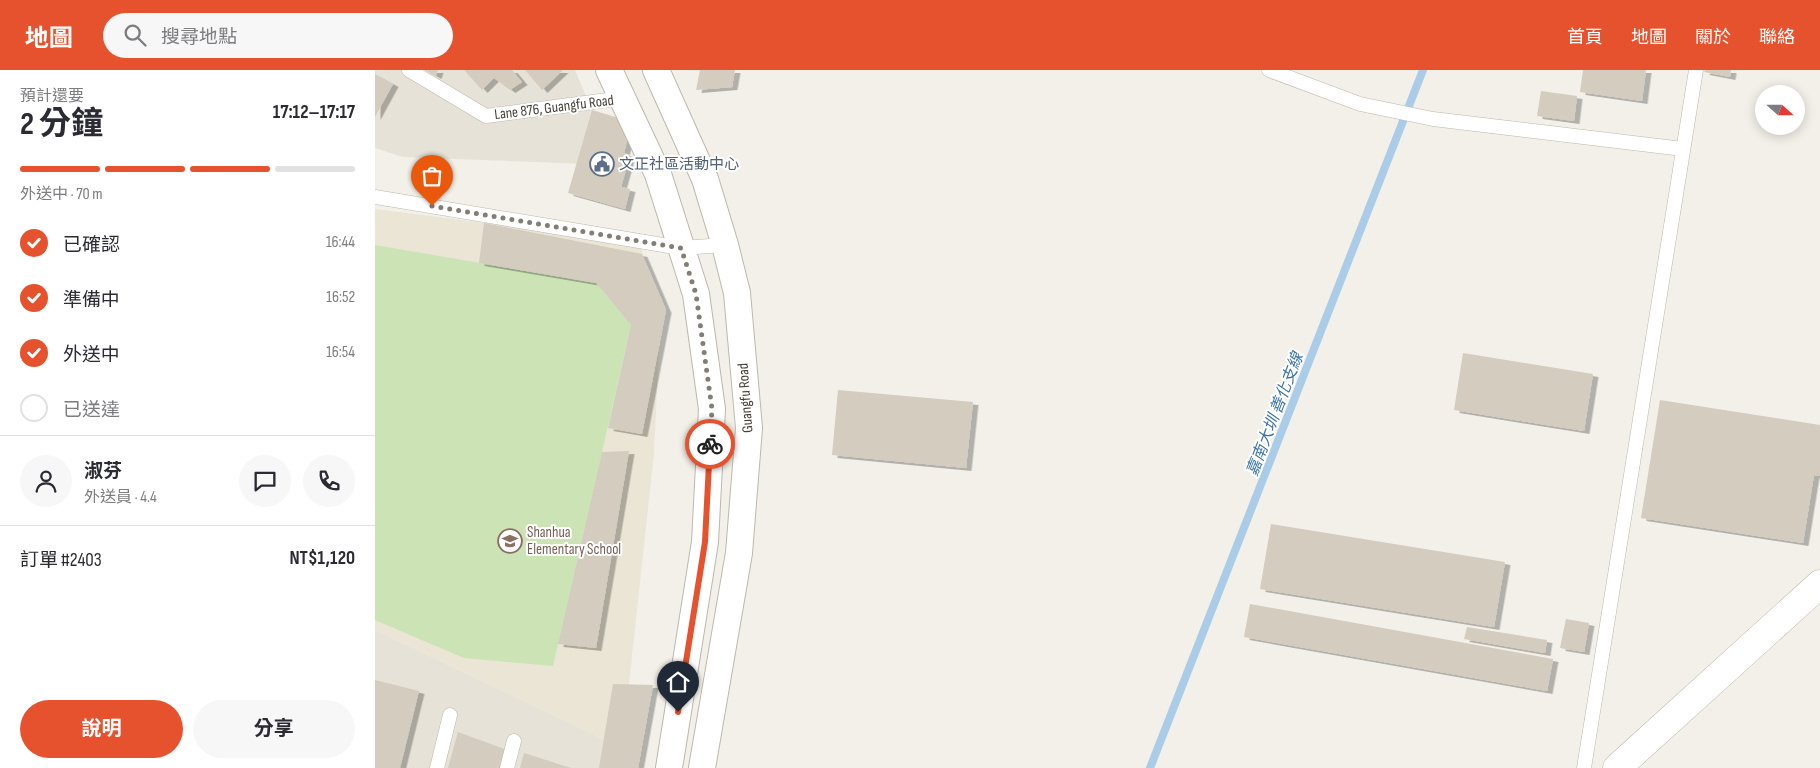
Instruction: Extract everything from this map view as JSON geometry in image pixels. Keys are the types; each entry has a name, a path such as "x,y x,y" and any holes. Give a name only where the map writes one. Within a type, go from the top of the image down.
{"street":[{"path":"609,70 658,174 696,294 712,409 705,542 669,768"},
{"name":"Guangfu Road","path":"656,70 705,179 725,246 737,294 749,428 739,553 702,768"},
{"path":"1617,768 1820,584"}],"lane":[{"name":"Lane 876, Guangfu Road","path":"409,70 486,116 623,98"},
{"path":"1269,70 1361,104 1417,116 1683,149"},
{"path":"1584,768 1695,70"},
{"path":"375,197 681,248 725,246"},
{"path":"437,768 450,715"},
{"path":"507,768 514,741"}],"shaded area":[{"path":"375,70 575,70 615,165 403,157 375,148"},
{"name":"Shanhua Elementary School","path":"375,209 640,243 660,324 654,453 622,748 375,630"},
{"path":"375,630 622,748 619,768 375,768"}],"green space":[{"name":"Shanhua Elementary School","path":"375,245 596,283 631,325 553,666 464,658 375,620"}],"building":[{"path":"425,70 438,70 436,76"},
{"path":"464,70 512,70 522,82 510,90 494,78 482,90"},
{"path":"525,70 563,70 542,90"},
{"path":"700,70 735,70 732,87 696,90"},
{"path":"1583,70 1646,70 1642,101 1580,92"},
{"path":"1705,70 1731,70 1730,77 1704,72"},
{"path":"375,74 393,84 375,117"},
{"path":"1541,91 1577,96 1574,121 1537,116"},
{"name":"文正社區活動中心","path":"592,110 632,122 624,153 630,155 621,187 630,189 625,209 568,193"},
{"path":"484,223 642,254 666,310 642,434 608,428 631,325 596,283 479,263"},
{"path":"1463,353 1593,374 1584,431 1454,410"},
{"path":"838,390 973,402 966,468 832,455"},
{"path":"1660,400 1820,425 1820,476 1814,475 1803,543 1641,518"},
{"path":"629,451 596,648 558,644 602,452"},
{"path":"1271,524 1505,562 1494,627 1260,589"},
{"path":"1250,604 1553,659 1547,691 1244,637"},
{"path":"1566,619 1589,623 1584,652 1560,648"},
{"path":"1467,627 1547,640 1545,653 1464,639"},
{"path":"375,680 419,691 400,768 375,768"},
{"path":"613,684 653,685 638,768 599,768"},
{"path":"458,732 507,750 502,768 448,768"},
{"path":"524,753 571,768 520,768"}],"waterway":[{"name":"嘉南大圳 善化支線","path":"1150,768 1423,70"}],"way so far":[{"path":"432,206 681,248 696,294 712,409 710,444"}],"place":[{"name":"文正社區活動中心","path":"602,164"},
{"name":"Shanhua Elementary School","path":"510,541"}],"route":[{"path":"678,712 705,542 710,444"}]}
